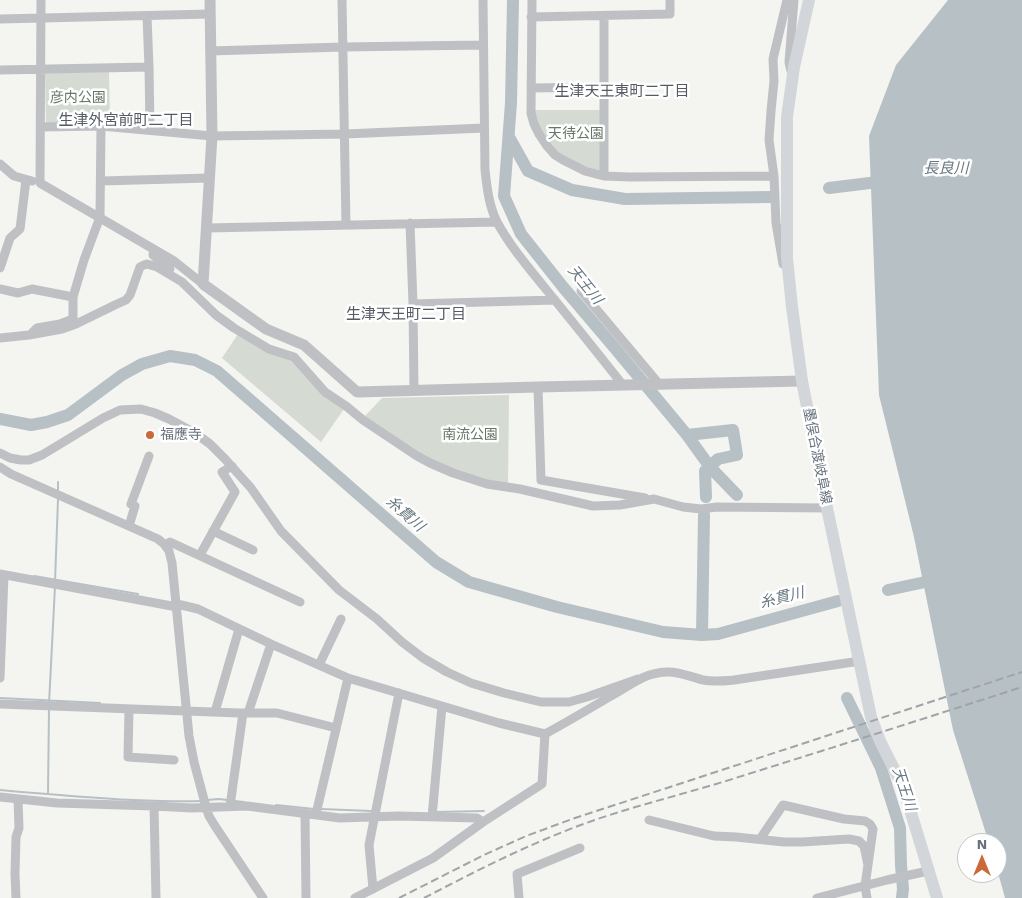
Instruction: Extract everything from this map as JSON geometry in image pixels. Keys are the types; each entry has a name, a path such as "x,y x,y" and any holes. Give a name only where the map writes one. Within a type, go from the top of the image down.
{"main road":[{"name":"墨俣合渡岐阜線","path":"809,0 792,78 787,117 787,258 802,381 871,717 908,803 926,871 936,898"}],"street":[{"path":"40,183 41,0"},
{"path":"203,284 212,136 210,0"},
{"path":"342,0 346,224"},
{"path":"483,0 485,170 487,194 497,222 526,264 624,384"},
{"path":"532,0 531,113 534,124 547,146 555,155 585,171 604,176 774,176"},
{"path":"532,17 670,14 670,0"},
{"path":"787,0 774,59 769,140 774,176 776,223 782,262 790,284"},
{"path":"792,78 789,62 794,0"},
{"path":"0,19 210,14"},
{"path":"147,16 150,67 150,130"},
{"path":"604,16 604,176"},
{"path":"210,51 483,45"},
{"path":"0,70 150,67"},
{"path":"531,88 603,88"},
{"path":"41,127 101,126 212,136 345,134 484,128"},
{"path":"29,334 37,328 60,324 73,319 73,297 100,217 101,126"},
{"path":"0,164 14,176 40,183 174,261 266,329 304,345 357,392 538,386 802,381"},
{"path":"101,181 209,178"},
{"path":"1,261 10,238 20,229 26,180"},
{"path":"207,228 497,222"},
{"path":"410,223 414,390"},
{"path":"154,250 153,255 216,315 269,349 294,357 325,392 406,449 430,463 460,476 487,484 593,506 620,505 654,499"},
{"path":"0,338 62,329 126,300 130,295 140,267 147,264 157,267 182,282"},
{"path":"0,289 18,294 32,289 73,297"},
{"path":"581,292 655,384"},
{"path":"413,304 555,300"},
{"path":"538,386 541,480 701,509 718,507 827,508"},
{"path":"0,453 10,458 29,460 42,455 103,418 120,410 141,409 169,418 210,444 251,488 281,531 293,544 339,590 377,619 402,642 423,658 447,672 472,683 541,702 569,702 655,673 683,674 702,680 734,680 860,661"},
{"path":"129,526 136,506 131,504 149,456"},
{"path":"200,555 235,492 222,472 232,466"},
{"path":"0,467 18,478 158,539 169,551 177,606 189,736 206,807 215,826 263,898"},
{"path":"213,531 253,550"},
{"path":"165,545 170,542 300,602"},
{"path":"0,678 2,575 198,610 348,678 499,723 544,734 626,688 638,679"},
{"path":"319,665 341,619"},
{"path":"215,712 239,629"},
{"path":"230,806 246,713 271,644"},
{"path":"316,814 348,678"},
{"path":"373,889 369,845 399,693"},
{"path":"0,704 277,713 336,728"},
{"path":"432,817 442,706"},
{"path":"129,709 128,757 174,760"},
{"path":"355,898 433,858 483,822 542,784 544,734"},
{"path":"0,797 57,803 192,808 230,806 265,808 340,818 477,818 483,822"},
{"path":"16,898 16,837 19,828 18,799"},
{"path":"760,839 783,805 864,821 870,824 873,829 868,865 858,898"},
{"path":"154,806 156,898"},
{"path":"306,813 306,898"},
{"path":"649,820 714,836 784,842 849,839 859,841 864,846 868,865"},
{"path":"519,898 517,874 580,848"},
{"path":"816,898 926,871"},
{"path":"861,887 867,898"}],"green space":[{"name":"彦内公園","path":"109,72 110,123 46,124 45,73"},
{"name":"天待公園","path":"534,110 600,110 600,171 576,163 556,151 542,134"},
{"path":"238,334 290,357 344,409 321,442 222,358"},
{"name":"南流公園","path":"509,395 508,484 484,482 433,462 364,417 382,398"}],"water":[{"name":"長良川","path":"948,0 1022,0 1022,898 1005,898 1001,883 1007,883 1007,833 986,833 953,730 914,537 879,395 869,136 896,65"}],"waterway":[{"name":"天王川","path":"513,0 511,103 504,196 521,234 687,435 710,467 737,495"},
{"name":"天王川","path":"509,137 528,171 572,190 625,199 771,197"},
{"name":"天王川","path":"829,188 886,181"},
{"name":"糸貫川","path":"0,419 31,425 47,422 68,415 122,375 142,364 170,356 195,360 217,371 436,562 469,582 557,607 663,632 702,635 718,634 838,601"},
{"name":"天王川","path":"687,435 733,430 737,455 718,459 705,471 706,497"},
{"path":"58,482 58,492"},
{"path":"55,582 58,499"},
{"path":"702,635 704,515"},
{"path":"34,576 138,594"},
{"name":"糸貫川","path":"888,590 939,579"},
{"path":"49,704 55,586"},
{"path":"0,698 100,703"},
{"name":"天王川","path":"847,698 881,768 900,828 902,898"},
{"path":"48,794 49,709"},
{"path":"0,790 116,799 202,801"},
{"path":"207,800 227,800"},
{"path":"234,801 244,802"},
{"path":"276,805 314,809"},
{"path":"321,809 371,811"},
{"path":"436,812 484,811"}],"railway":[{"path":"399,898 484,855 526,836 575,818 1022,672"},
{"path":"424,898 519,851 596,820 726,781 1022,687"}],"place":[{"name":"福應寺","path":"150,435"}],"district":[{"name":"生津天王東町二丁目","path":"622,92"},
{"name":"生津外宮前町二丁目","path":"126,121"},
{"name":"生津天王町二丁目","path":"406,315"}]}
